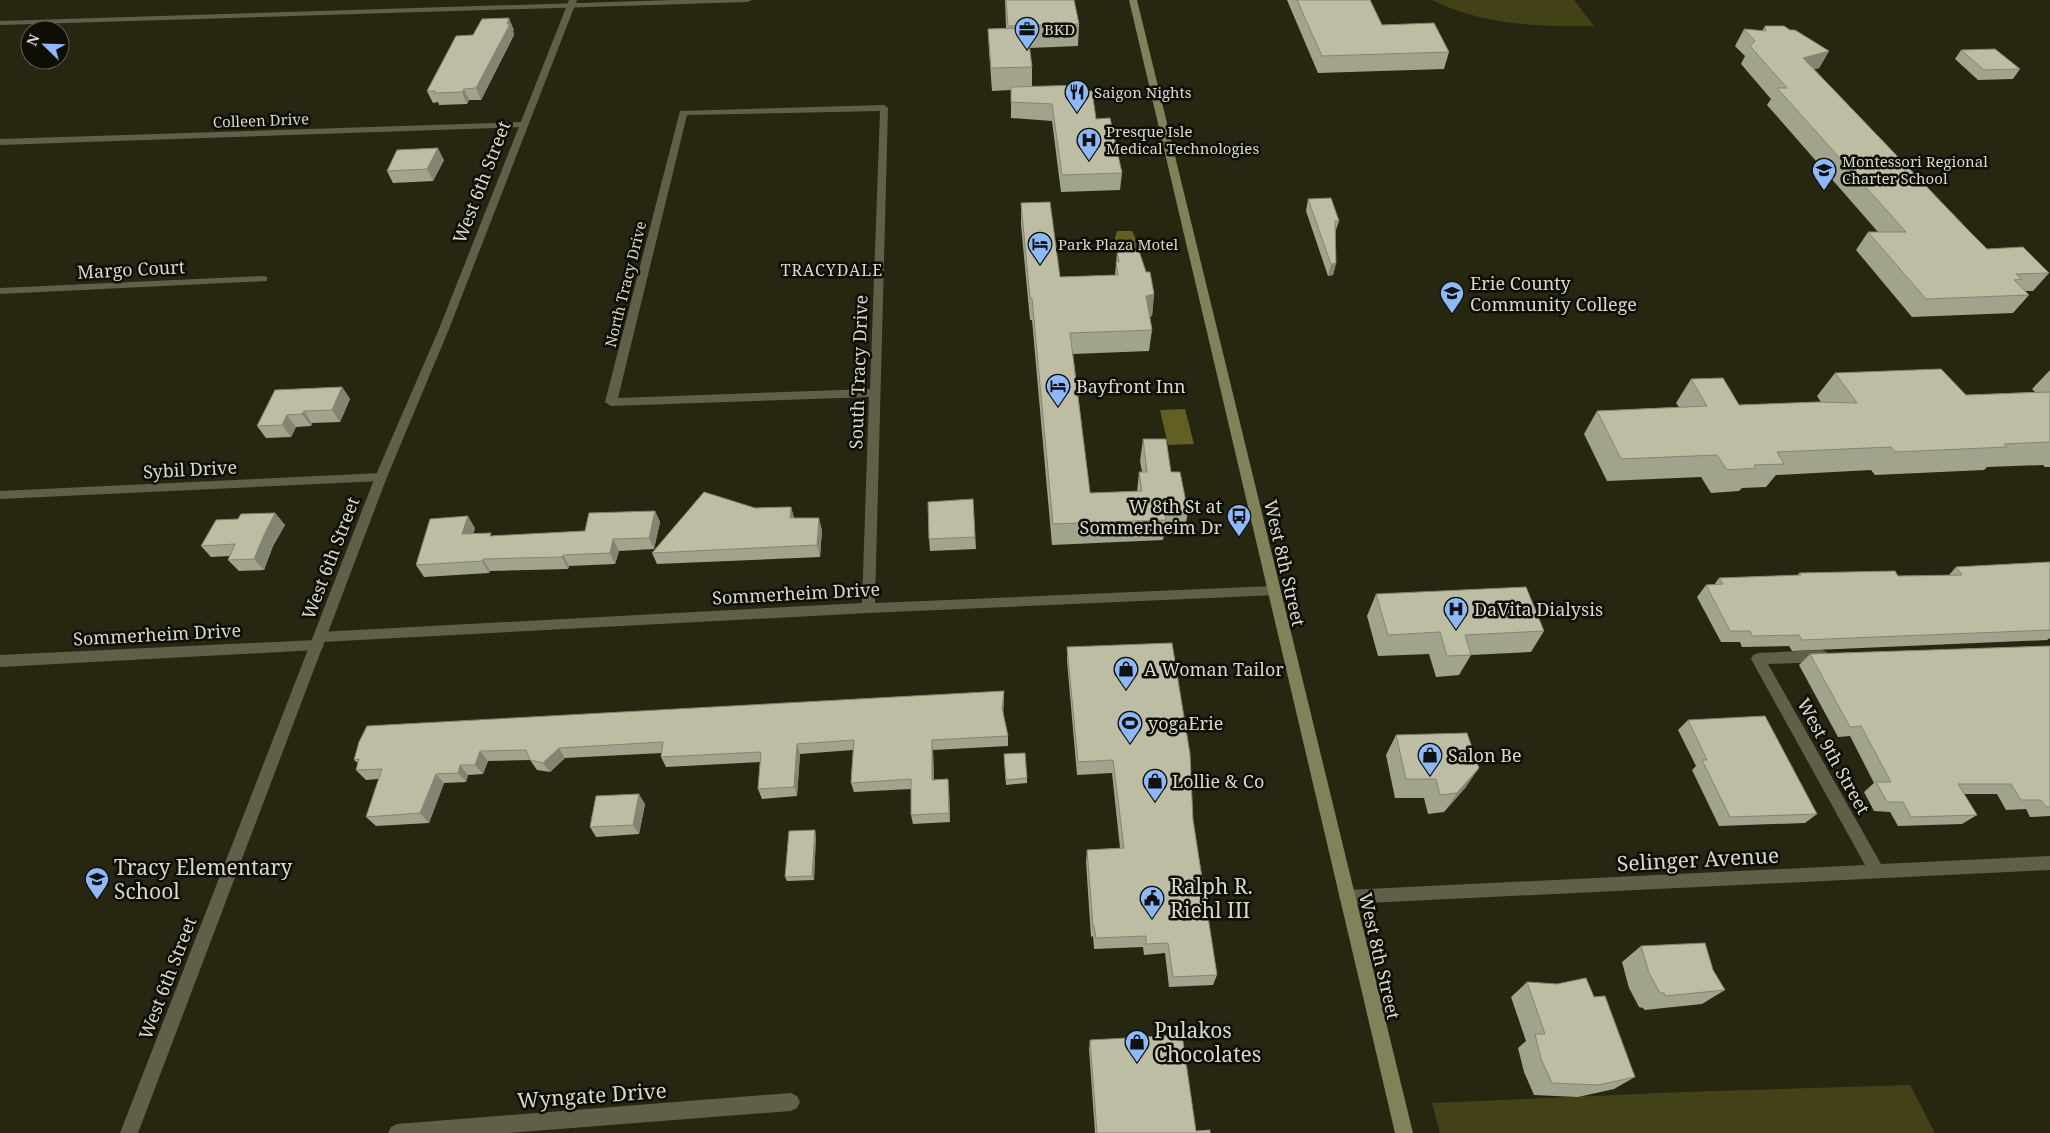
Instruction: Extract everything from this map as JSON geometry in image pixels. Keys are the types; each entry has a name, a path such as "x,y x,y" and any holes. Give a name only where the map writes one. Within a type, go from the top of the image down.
{"main road":[{"name":"West 8th Street","path":"1133,0 1404,1133"}],"street":[{"path":"0,23 573,2 748,0"},
{"name":"West 6th Street","path":"129,1133 381,477 444,329 573,2"},
{"name":"South Tracy Drive","path":"868,608 884,108"},
{"name":"North Tracy Drive","path":"875,393 611,402 683,113 884,108"},
{"name":"Colleen Drive","path":"0,142 523,125"},
{"name":"Margo Court","path":"0,291 263,279"},
{"name":"Sybil Drive","path":"0,495 381,477"},
{"name":"Sommerheim Drive","path":"0,661 868,608 1274,591"},
{"name":"West 9th Street","path":"1836,656 1758,659 1878,871"},
{"name":"Selinger Avenue","path":"1347,897 2050,863"},
{"name":"Wyngate Drive","path":"396,1133 791,1102"}],"shaded area":[{"path":"1432,0 1574,0 1594,26 1552,26 1511,23 1471,15"},
{"path":"1117,231 1132,231 1135,237 1137,253 1120,258 1115,238"},
{"path":"1185,409 1194,444 1168,445 1160,410"},
{"path":"1910,1085 1935,1133 1440,1133 1432,1103 1683,1092"}],"building":[{"path":"1006,0 1074,0 1079,24 1008,26"},
{"path":"1297,0 1370,0 1382,25 1434,23 1449,52 1322,56"},
{"path":"509,18 507,24 510,24 476,88 464,89 462,92 434,93 435,91 427,91 456,36 473,35 482,19"},
{"path":"1765,26 1784,26 1790,30 1795,30 1829,51 1803,58 1970,232 1987,249 2023,247 2049,273 2016,274 2022,279 2014,280 2029,295 1926,299 1868,232 1906,232 1777,88 1787,88 1750,46 1755,41 1744,29 1766,31"},
{"path":"1027,28 1032,67 991,68 988,29"},
{"path":"1995,49 2020,69 1984,70 1961,50"},
{"path":"1086,85 1088,91 1092,91 1096,119 1110,118 1122,173 1062,175 1052,104 1011,102 1011,87"},
{"path":"438,148 427,169 387,171 397,150"},
{"path":"1331,198 1339,221 1335,221 1336,263 1331,264 1308,199"},
{"path":"1050,202 1060,277 1118,275 1116,262 1119,262 1117,252 1139,251 1146,272 1150,272 1154,294 1146,296 1152,330 1070,333 1090,493 1142,491 1139,472 1147,472 1143,439 1166,439 1171,472 1180,472 1188,512 1165,513 1166,520 1053,524 1032,298 1030,298 1021,203"},
{"path":"1941,369 1966,395 2050,392 2050,442 2004,444 2007,447 1895,452 1891,447 1777,452 1784,464 1754,465 1756,468 1727,470 1717,455 1621,459 1597,411 1707,406 1691,379 1723,378 1739,405 1818,402 1857,403 1835,373"},
{"path":"342,387 332,410 304,411 302,414 287,415 282,425 257,426 275,390"},
{"path":"704,492 755,508 791,507 790,518 819,518 817,545 652,553"},
{"path":"973,499 975,537 929,539 928,502"},
{"path":"655,511 649,538 613,539 610,553 563,555 562,557 483,559 482,561 416,565 430,519 468,516 462,534 491,533 490,536 585,531 589,513"},
{"path":"275,513 254,559 228,560 235,544 201,546 216,520 238,519 241,514"},
{"path":"2050,562 2050,630 1802,640 1799,635 1752,636 1750,631 1730,631 1706,585 1723,584 1719,578 1801,575 1799,573 1895,571 1898,576 1962,575 1956,567"},
{"path":"1526,587 1544,631 1465,635 1471,655 1447,656 1440,632 1388,635 1376,594"},
{"path":"1172,643 1190,754 1193,820 1217,975 1173,977 1168,943 1146,944 1146,936 1096,938 1093,926 1087,850 1124,848 1113,760 1078,762 1067,647"},
{"path":"2050,646 2050,807 2046,807 2041,800 2021,800 2011,784 1958,784 1977,815 1911,817 1903,802 1887,802 1876,782 1891,782 1861,726 1850,727 1810,654"},
{"path":"1004,691 1002,708 1008,736 932,740 932,780 948,779 949,813 911,815 911,779 851,783 854,740 797,744 794,787 758,789 761,752 661,757 663,742 559,748 543,763 530,760 526,750 480,751 475,765 460,765 458,773 436,774 420,813 366,817 382,769 356,770 359,759 354,760 359,742 367,726"},
{"path":"1765,716 1817,814 1730,817 1702,760 1707,760 1688,720"},
{"path":"1467,733 1479,768 1457,793 1440,795 1436,779 1406,779 1396,735"},
{"path":"1025,753 1027,778 1006,780 1004,754"},
{"path":"639,794 633,825 590,827 596,796"},
{"path":"815,830 812,876 785,877 789,831"},
{"path":"1705,943 1713,970 1725,990 1665,996 1664,993 1660,993 1649,973 1641,946"},
{"path":"1586,978 1594,997 1605,996 1635,1077 1598,1085 1552,1083 1541,1059 1535,1034 1545,1034 1527,982 1557,984"},
{"path":"1182,1035 1196,1131 1210,1130 1210,1133 1097,1133 1090,1040"}],"place":[{"name":"BKD","path":"1027,50"},
{"name":"Saigon Nights","path":"1077,113"},
{"name":"Presque Isle Medical Technologies","path":"1089,161"},
{"name":"Montessori Regional Charter School","path":"1824,191"},
{"name":"Park Plaza Motel","path":"1040,265"},
{"name":"Erie County Community College","path":"1452,314"},
{"name":"Bayfront Inn","path":"1058,407"},
{"name":"W 8th St at Sommerheim Dr","path":"1239,537"},
{"name":"DaVita Dialysis","path":"1456,630"},
{"name":"A Woman Tailor","path":"1126,690"},
{"name":"yogaErie","path":"1130,744"},
{"name":"Salon Be","path":"1430,776"},
{"name":"Lollie & Co","path":"1155,802"},
{"name":"Tracy Elementary School","path":"97,900"},
{"name":"Ralph R. Riehl III","path":"1152,919"},
{"name":"Pulakos Chocolates","path":"1137,1063"}],"district":[{"name":"TRACYDALE","path":"832,270"}]}
